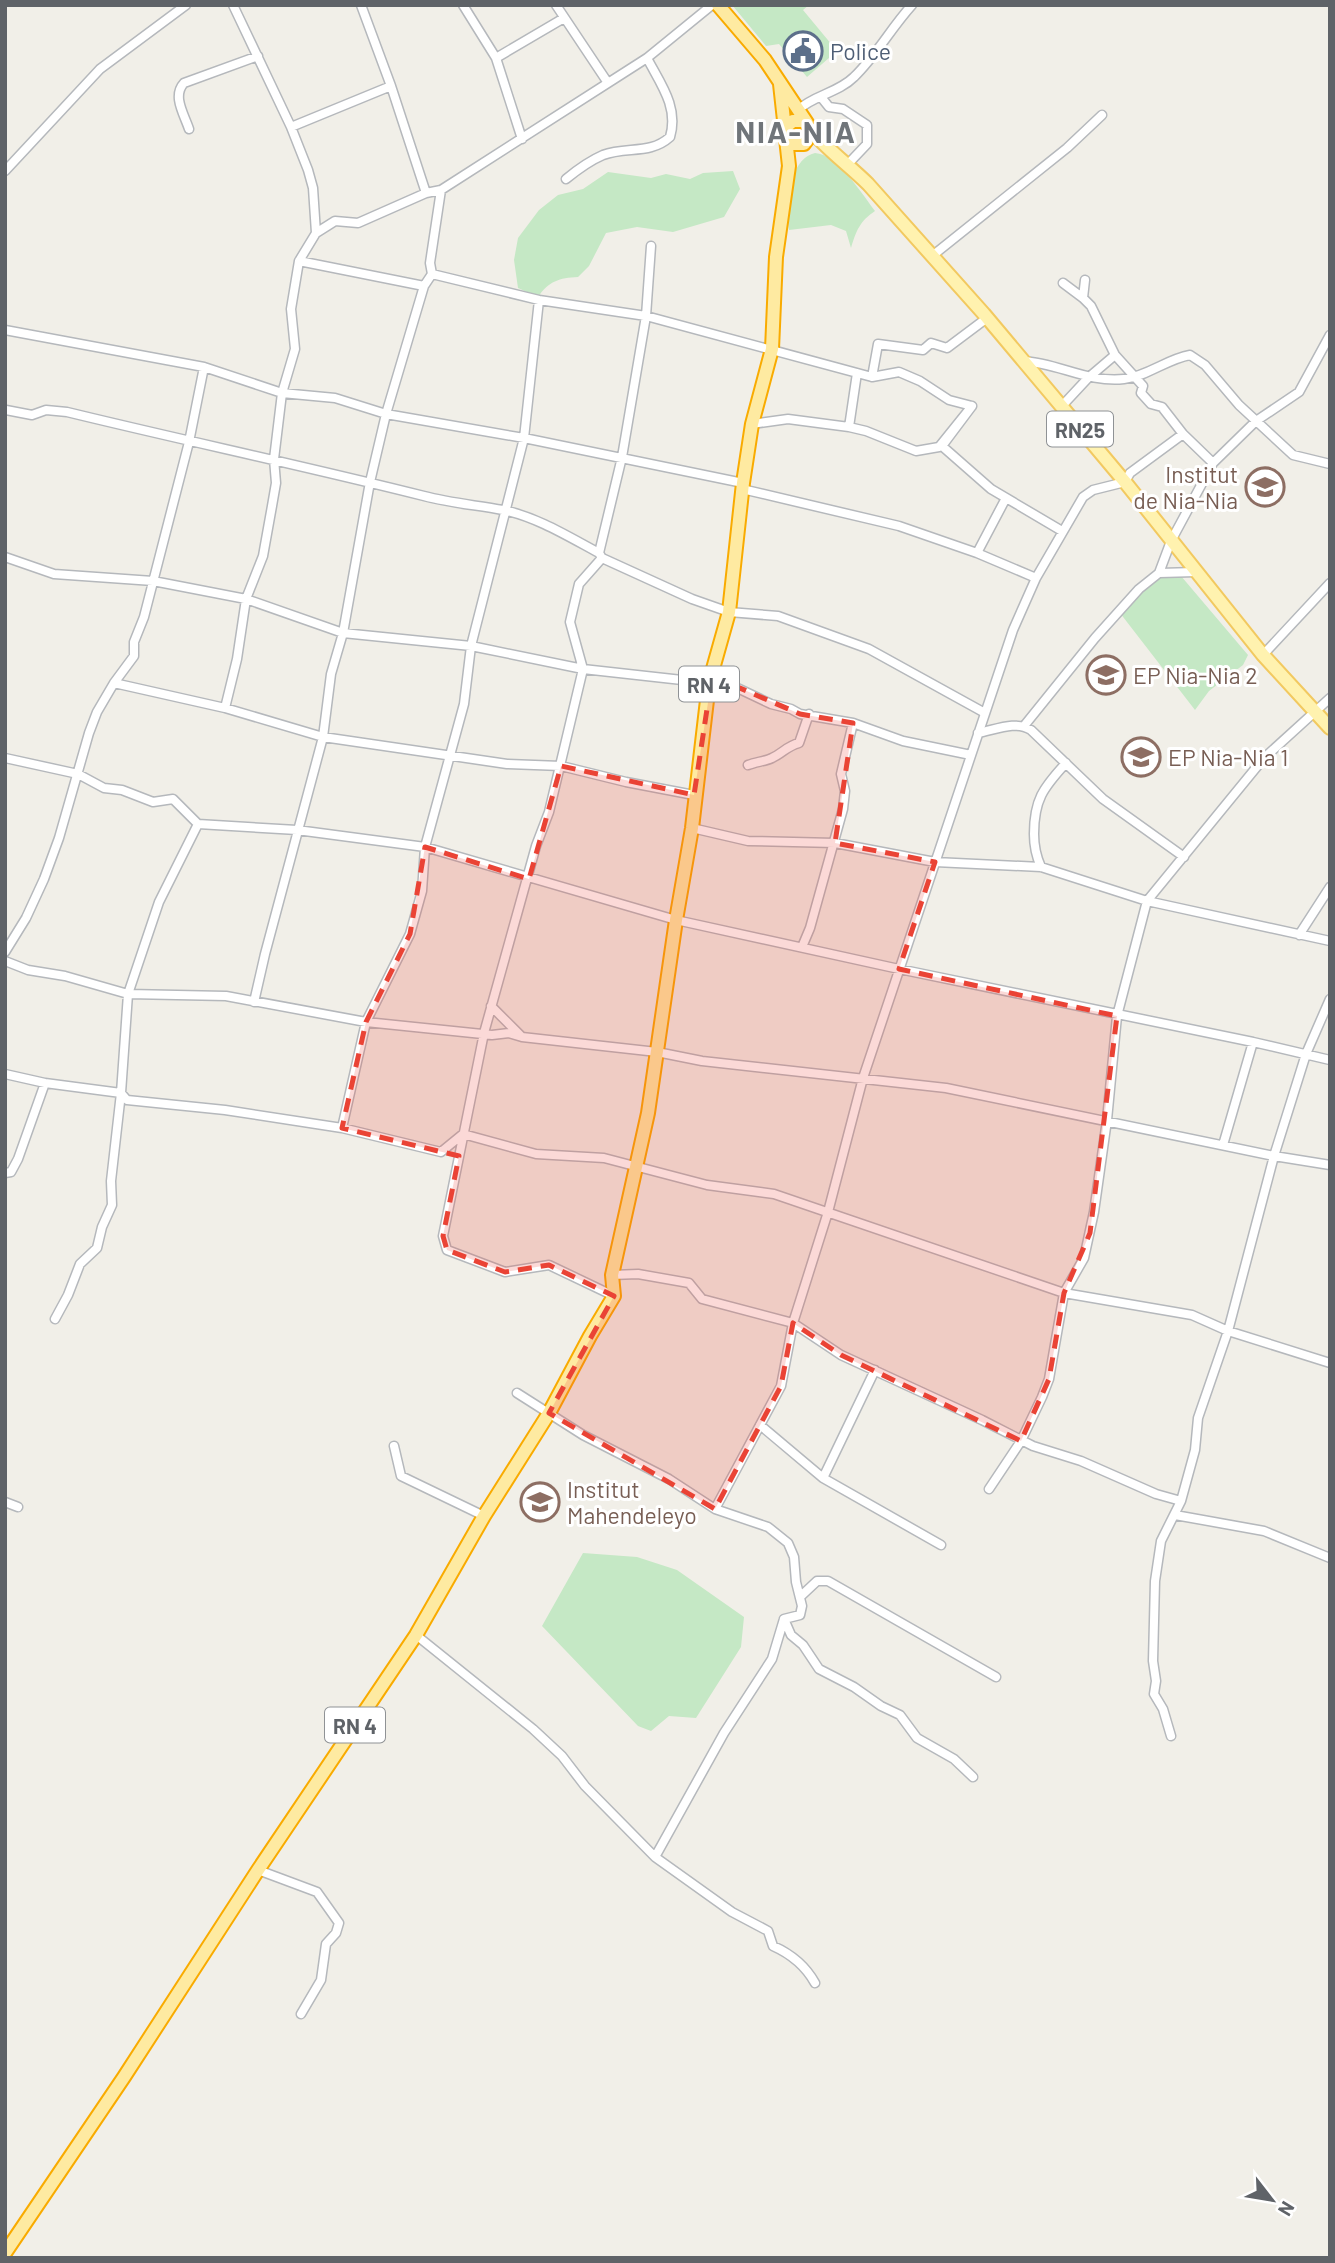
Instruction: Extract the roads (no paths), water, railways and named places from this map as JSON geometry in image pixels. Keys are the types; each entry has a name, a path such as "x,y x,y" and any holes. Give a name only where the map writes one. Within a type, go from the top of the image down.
{"highway":[{"name":"RN 4","path":"718,5 765,60 808,126"},
{"name":"RN 4","path":"5,2253 416,1634 484,1516 549,1413 614,1296 612,1275 648,1112 692,828 694,795 711,679 729,612 742,486 752,424 772,349 776,257 789,166 780,84"},
{"path":"800,120 808,126 809,139 803,144 792,144 786,135 788,125 800,120"},
{"name":"RN 4","path":"789,166 803,144"}],"main road":[{"name":"RN25","path":"808,126 820,141 848,164 986,318 1125,482 1263,655 1330,728"},
{"path":"803,144 820,141"}],"street":[{"path":"5,172 100,69 186,5"},
{"path":"233,5 291,127 313,188 316,233"},
{"path":"361,5 426,193"},
{"path":"463,5 496,58 522,139"},
{"path":"556,5 608,83"},
{"path":"225,708 237,659 246,599 265,543 276,482 274,459 282,393 295,349 291,309 299,261 316,233 335,221 358,223 426,193 441,190 647,58 712,5"},
{"path":"798,110 810,100 821,97 853,78 912,5"},
{"path":"496,58 564,18"},
{"path":"189,128 177,95 180,87 184,83 258,56"},
{"path":"566,179 584,165 602,156 632,149 658,147 670,137 674,114 647,58"},
{"path":"291,127 391,86"},
{"path":"821,97 829,107 843,109 867,125 867,144 848,164"},
{"path":"932,256 1067,148 1102,116"},
{"path":"254,1002 323,737 331,674 343,633 370,482 386,414 424,286 432,274 430,263 441,190"},
{"path":"614,1296 549,1265 505,1272 447,1250 443,1237 484,1033 536,846 549,812 583,669 570,622 579,584 601,556 622,457 646,316 651,246"},
{"path":"299,261 424,286"},
{"path":"432,274 539,300 646,316 872,377 899,372 920,381 949,400 972,407"},
{"path":"1083,298 1085,280"},
{"path":"1063,283 1091,306 1115,355 1143,386 1142,393 1151,404 1162,407 1183,434 1213,463"},
{"path":"342,1128 366,1022 410,934 422,891 425,848 464,705 471,646 524,438 539,300"},
{"path":"872,377 878,344 923,350 931,342 947,348 986,318"},
{"path":"5,330 204,367 282,393 335,398 386,414 622,457 900,526 977,553 1036,578"},
{"path":"1024,726 1121,608 1159,573 1171,541 1213,463 1256,421 1299,392 1330,335"},
{"path":"1061,407 1088,378 1115,355"},
{"path":"1023,362 1050,365 1088,378 1126,379 1150,372 1181,356 1190,355 1205,365 1239,405 1293,455 1330,464"},
{"path":"5,952 26,918 60,838 97,712 134,656 134,642 144,617 189,442 204,367"},
{"path":"849,427 857,373"},
{"path":"752,424 788,419 849,427 916,451 939,447 972,407"},
{"path":"972,407 942,446 1006,499 1062,531"},
{"path":"6,410 32,415 46,410 67,412 442,501 505,510 551,527 601,556 692,598 729,612 778,616 869,649 985,713"},
{"path":"715,1509 780,1386 793,1323 828,1212 863,1078 1013,630 1036,578 1083,498 1093,490 1125,482 1130,473 1183,434"},
{"path":"977,553 1006,499"},
{"path":"5,556 54,574 153,581 246,599 343,633 471,646 583,669 711,679 800,714 853,723 903,741 971,755"},
{"path":"1159,573 1196,572"},
{"path":"1263,655 1330,583"},
{"path":"114,683 225,708 323,737 507,764 561,766 694,795"},
{"path":"989,1489 1021,1441 1049,1379 1064,1293 1084,1258 1107,1120 1117,1016 1147,901 1264,758 1330,698"},
{"path":"748,765 770,760 781,754 788,745 799,743 809,714"},
{"path":"802,947 835,843 845,799 841,774 853,723"},
{"path":"978,733 1024,726 1103,799 1184,857"},
{"path":"5,758 78,775 104,788 122,790 153,802 173,799 198,824 297,830 425,848 676,920 1330,1060"},
{"path":"1041,867 1035,856 1036,807 1048,783 1066,764"},
{"path":"55,1319 80,1264 97,1248 102,1227 112,1205 111,1181 128,993 159,902 198,824"},
{"path":"692,828 748,841 835,843 935,862 1041,867 1147,901 1330,941"},
{"path":"1299,935 1317,903 1330,887"},
{"path":"5,961 28,970 65,976 128,993 226,996 366,1022 509,1033 522,1037 657,1052 702,1061 863,1078 993,1096 1274,1156 1330,1165"},
{"path":"1171,1736 1163,1709 1154,1694 1156,1681 1153,1661 1153,1612 1156,1566 1161,1541 1181,1501 1195,1450 1198,1418 1228,1331 1274,1156 1306,1054 1330,999"},
{"path":"491,1006 522,1037"},
{"path":"1223,1145 1253,1042"},
{"path":"5,1074 46,1083 121,1093 127,1100 225,1110 342,1128 441,1152 463,1135"},
{"path":"5,1173 10,1172 18,1159 46,1083"},
{"path":"463,1135 536,1154 604,1158 707,1185 774,1194 1064,1293 1192,1315 1228,1331 1330,1363"},
{"path":"612,1275 638,1274 689,1283 702,1299 793,1323 841,1355 1021,1441 1080,1461 1156,1494 1181,1501"},
{"path":"823,1478 875,1370"},
{"path":"517,1393 583,1435 669,1479 715,1509 768,1527 788,1543 794,1557 796,1582 801,1596 800,1615 783,1619"},
{"path":"760,1425 823,1478 941,1545"},
{"path":"394,1446 401,1476 484,1516"},
{"path":"5,1502 18,1507"},
{"path":"1175,1515 1264,1531 1330,1558"},
{"path":"801,1596 817,1581 828,1581 996,1677"},
{"path":"783,1619 790,1635 803,1645 819,1669 900,1715 916,1738 954,1759 973,1777"},
{"path":"655,1857 724,1732 772,1659 783,1619"},
{"path":"416,1634 533,1729 562,1756 584,1787 655,1857 732,1912 768,1931 773,1946 807,1969 814,1983"},
{"path":"258,1870 317,1892 339,1923 336,1933 326,1944 321,1980 301,2014"}],"place":[{"name":"Police","path":"803,51"},
{"name":"Institut de Nia-Nia","path":"1265,487"},
{"name":"EP Nia-Nia 2","path":"1106,675"},
{"name":"EP Nia-Nia 1","path":"1141,757"},
{"name":"Institut Mahendeleyo","path":"540,1502"}],"district":[{"name":"NIA-NIA","path":"796,131"}]}
